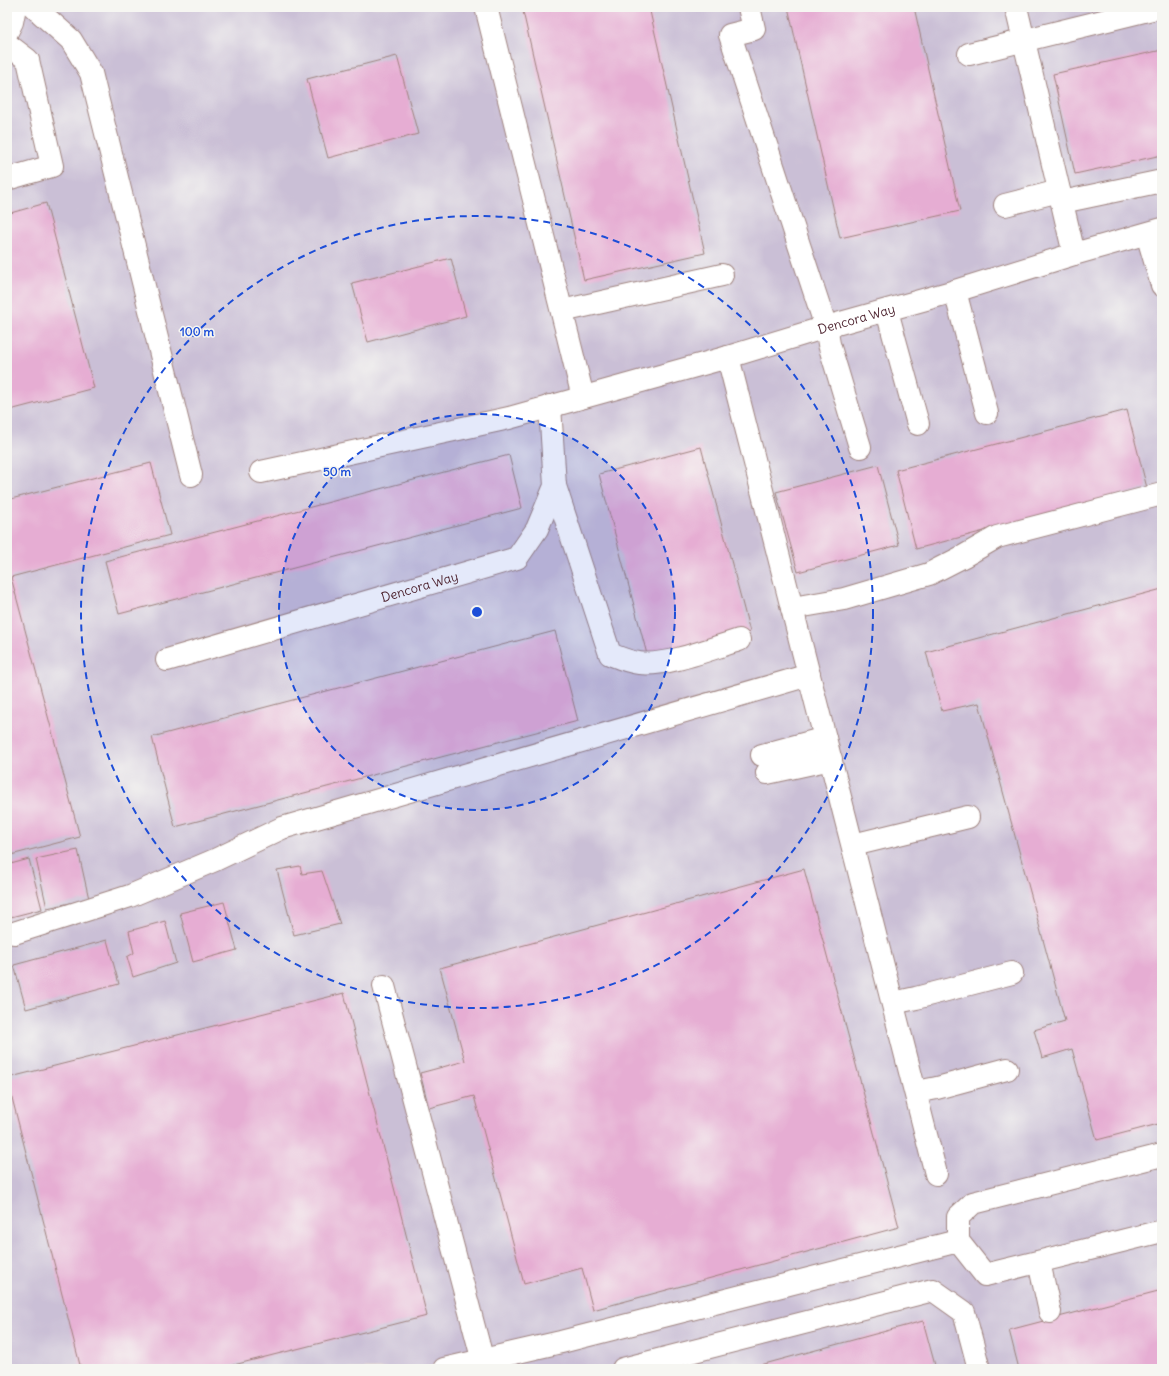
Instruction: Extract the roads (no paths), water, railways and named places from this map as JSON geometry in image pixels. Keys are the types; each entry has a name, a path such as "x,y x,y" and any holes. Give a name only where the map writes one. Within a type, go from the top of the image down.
{"street":[{"path":"7,32 12,22 14,7"},
{"path":"34,7 72,40 91,73 191,475"},
{"path":"486,7 583,398"},
{"path":"749,7 754,29 730,36 826,327 829,344 860,447"},
{"path":"1016,7 1074,254"},
{"path":"969,54 1159,7"},
{"path":"7,44 28,60 52,166 7,178"},
{"path":"1005,205 1162,181"},
{"path":"1154,232 1162,285"},
{"name":"Dencora Way","path":"261,472 509,418 728,357 826,327 955,291 1074,254 1154,232"},
{"path":"562,310 722,275"},
{"path":"955,291 987,413"},
{"path":"887,310 918,424"},
{"path":"728,357 936,1174"},
{"name":"Dencora Way","path":"167,660 517,558 537,529 555,486 550,406"},
{"path":"555,486 610,654 641,664 668,662 739,640"},
{"path":"792,608 844,599 930,574 997,537 1162,494"},
{"path":"14,933 130,896 215,860 282,828 809,675"},
{"path":"765,764 828,748"},
{"path":"853,845 968,817"},
{"path":"893,1003 1012,973"},
{"path":"384,986 484,1365"},
{"path":"916,1092 937,1088 1007,1069"},
{"path":"1162,1155 973,1203 958,1217 958,1241 985,1275 1162,1231"},
{"path":"444,1369 484,1365 561,1342 958,1241"},
{"path":"1039,1262 1050,1312"},
{"path":"623,1369 933,1290 964,1312 979,1369"}]}
